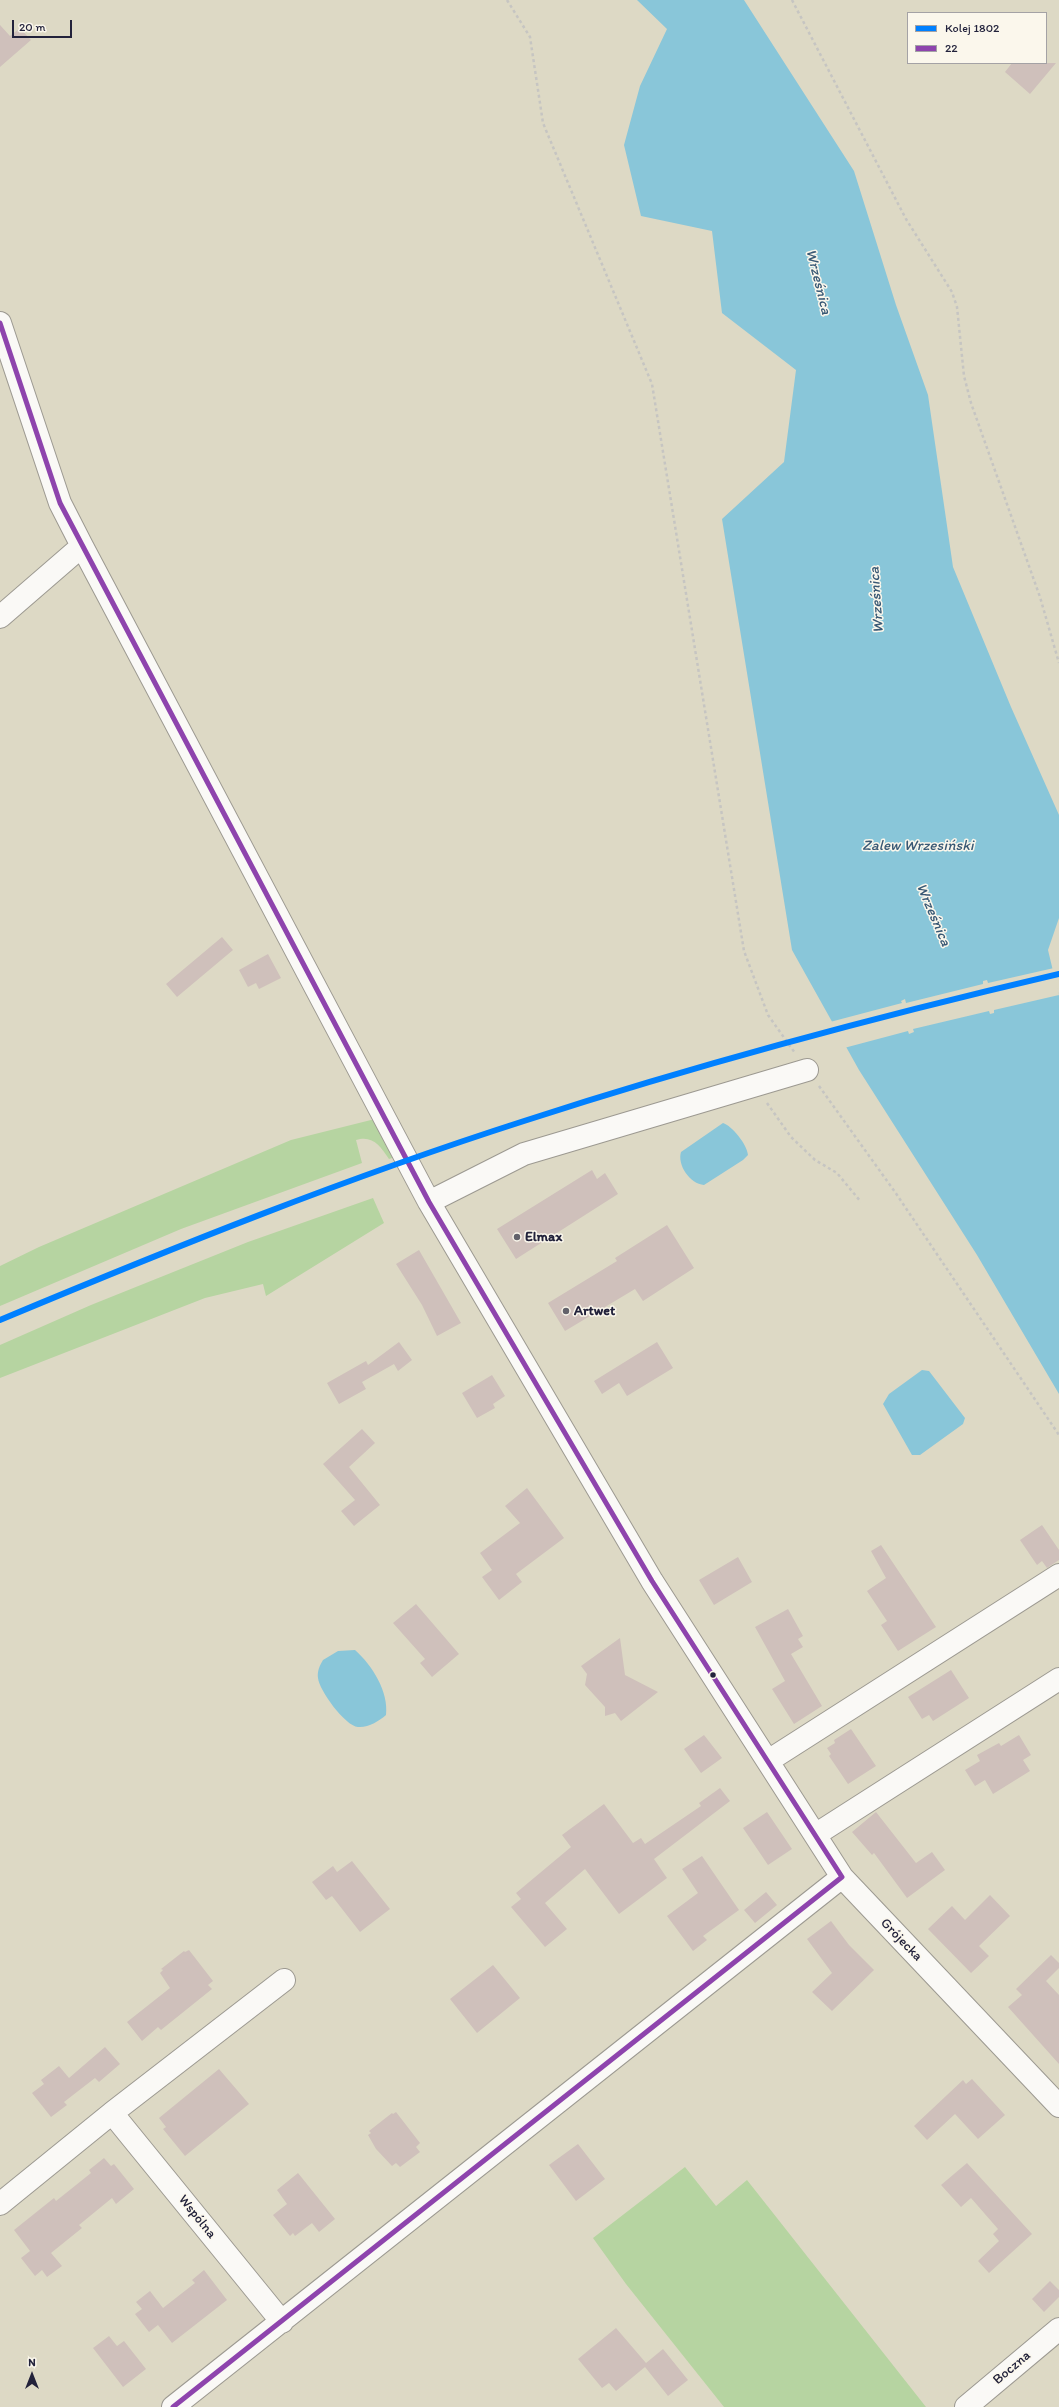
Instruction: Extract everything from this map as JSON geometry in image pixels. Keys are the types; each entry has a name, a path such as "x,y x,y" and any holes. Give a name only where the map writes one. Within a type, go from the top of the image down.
{"street":[{"name":"Grójecka","path":"0,323 60,503 82,546 429,1202 652,1581 842,1878 1059,2106"},
{"path":"0,617 82,546"},
{"path":"429,1202 524,1154 758,1083 807,1070"},
{"path":"768,1761 1059,1575"},
{"path":"815,1835 1059,1679"},
{"path":"173,2407 282,2322 488,2156 842,1878"},
{"path":"0,2204 112,2113 284,1980"},
{"name":"Wspólna","path":"112,2113 282,2322"},
{"name":"Boczna","path":"966,2407 1059,2330"}],"path":[{"path":"507,0 530,37 544,123 652,384 744,951 768,1015 895,1192 1059,1435"},
{"path":"792,0 906,220 952,292 957,307 964,376 971,403 1040,597 1059,663"},
{"path":"758,1083 767,1103 791,1137 815,1160 837,1173 861,1202"}],"green space":[{"path":"375,1120 395,1157 389,1159 379,1146 372,1140 356,1140 362,1163 181,1229 0,1306 0,1266 39,1247 291,1140"},
{"path":"373,1198 384,1223 266,1296 263,1284 205,1298 0,1378 0,1345 91,1305 248,1242"},
{"path":"685,2167 716,2206 747,2180 926,2407 724,2407 626,2284 593,2238"}],"water":[{"name":"Zalew Wrzesiński","path":"637,0 744,0 854,171 896,305 928,395 953,567 1011,707 1059,815 1059,918 1048,950 1059,996 1059,1394 977,1255 859,1070 792,950 722,519 784,462 796,370 722,313 712,231 641,216 624,145 640,86 667,29"},
{"path":"723,1123 731,1128 738,1136 745,1146 748,1155 743,1160 704,1185 699,1184 690,1178 683,1168 680,1157 681,1152"},
{"path":"922,1370 929,1371 965,1418 963,1424 920,1455 912,1455 883,1404 889,1394"},
{"path":"355,1650 367,1663 378,1680 385,1697 386,1706 386,1715 373,1724 362,1727 358,1727 346,1721 328,1699 319,1684 318,1678 318,1671 323,1660 338,1651"}],"pier":[{"path":"1054,968 1059,995 994,1010 994,1013 990,1014 989,1011 913,1029 914,1032 909,1034 908,1031 844,1048 830,1022 902,1003 901,1001 905,999 906,1003 983,984 983,981 987,980 988,983"}],"building":[{"path":"0,25 10,36 20,28 31,40 0,67"},
{"path":"1056,63 1030,94 1005,72 1011,64"},
{"path":"222,937 233,950 177,997 166,984"},
{"path":"268,954 281,978 259,989 256,983 248,987 239,970"},
{"path":"592,1170 597,1179 605,1173 618,1194 516,1259 497,1229"},
{"path":"667,1225 694,1268 643,1301 635,1289 565,1331 548,1303 617,1261 615,1258"},
{"path":"419,1250 461,1323 437,1336 422,1305 396,1264"},
{"path":"399,1342 412,1360 398,1371 394,1364 362,1382 366,1389 339,1404 327,1383 366,1361 368,1365"},
{"path":"657,1342 673,1368 627,1396 619,1383 602,1394 594,1381"},
{"path":"492,1375 505,1396 493,1404 495,1408 477,1418 462,1393"},
{"path":"362,1429 375,1443 349,1467 380,1505 354,1526 341,1511 355,1500 323,1464"},
{"path":"527,1488 564,1538 516,1574 522,1582 499,1600 482,1577 492,1570 480,1553 520,1523 505,1506"},
{"path":"1042,1525 1059,1550 1059,1560 1047,1568 1042,1561 1037,1565 1020,1540"},
{"path":"881,1545 936,1627 898,1651 881,1625 887,1621 867,1591 886,1578 871,1551"},
{"path":"738,1557 752,1582 714,1605 699,1580"},
{"path":"416,1604 459,1654 432,1677 420,1663 425,1659 393,1623"},
{"path":"788,1609 803,1636 798,1639 803,1647 791,1654 822,1706 794,1724 772,1689 785,1681 755,1627"},
{"path":"620,1638 625,1675 658,1692 621,1721 615,1713 605,1716 605,1707 585,1685 587,1674 581,1666"},
{"path":"951,1670 969,1698 933,1721 929,1715 922,1719 908,1697"},
{"path":"851,1729 876,1766 848,1784 829,1756 831,1754 827,1748 835,1743 834,1740"},
{"path":"704,1735 722,1758 701,1773 684,1749"},
{"path":"1019,1735 1031,1755 1023,1760 1030,1771 993,1794 985,1780 975,1786 965,1770 980,1761 977,1755 999,1743 1001,1746"},
{"path":"720,1788 730,1801 654,1859 667,1878 619,1914 585,1869 545,1903 567,1929 545,1947 511,1907 521,1899 516,1893 571,1847 562,1835 604,1804 633,1843 641,1838 645,1844 701,1806 699,1803"},
{"path":"767,1812 792,1849 768,1865 743,1828"},
{"path":"876,1812 916,1863 932,1852 945,1870 907,1898 874,1853 872,1855 852,1832"},
{"path":"702,1856 739,1910 703,1936 707,1940 693,1951 667,1916 698,1893 682,1869"},
{"path":"352,1861 390,1909 360,1932 332,1896 326,1900 312,1882 333,1866 337,1872"},
{"path":"766,1892 777,1905 755,1923 744,1910"},
{"path":"990,1895 1010,1916 979,1946 989,1956 971,1973 928,1929 952,1906 965,1920"},
{"path":"831,1921 849,1945 874,1970 832,2011 812,1992 832,1973 807,1939"},
{"path":"189,1950 213,1981 208,1985 212,1989 161,2030 158,2027 142,2041 127,2022 170,1988 160,1973 163,1970 161,1969 184,1951"},
{"path":"1051,1955 1059,1963 1059,1968 1046,1981 1059,1995 1059,2064 1008,2007 1022,1995 1016,1989"},
{"path":"493,1965 520,1998 477,2033 450,1999"},
{"path":"105,2047 120,2064 99,2082 95,2078 64,2102 67,2105 51,2117 32,2093 44,2084 41,2080 59,2066 69,2078"},
{"path":"219,2069 249,2104 185,2156 163,2129 166,2127 159,2118"},
{"path":"972,2079 1005,2115 978,2139 955,2114 927,2140 914,2126 963,2080 966,2084"},
{"path":"396,2112 420,2143 416,2147 420,2152 400,2167 396,2163 392,2166 376,2149 368,2135 371,2133 369,2131 392,2113 393,2114"},
{"path":"578,2144 605,2179 576,2201 549,2165"},
{"path":"104,2158 111,2166 114,2164 134,2189 116,2204 112,2198 79,2225 82,2228 51,2253 62,2266 47,2277 42,2270 35,2276 21,2258 30,2251 14,2230 54,2198 56,2201 91,2173 89,2170"},
{"path":"967,2163 1032,2234 989,2273 978,2261 999,2241 993,2234 998,2229 971,2198 961,2207 941,2185"},
{"path":"298,2173 335,2219 319,2232 312,2223 295,2236 293,2233 290,2236 273,2215 287,2204 277,2190"},
{"path":"204,2270 227,2300 172,2343 158,2325 149,2332 135,2314 142,2309 136,2302 150,2291 163,2308 195,2283 192,2280"},
{"path":"1050,2281 1059,2290 1059,2297 1044,2312 1032,2299"},
{"path":"616,2328 646,2363 663,2349 688,2380 668,2396 645,2367 616,2391 609,2383 602,2388 578,2359"},
{"path":"109,2336 117,2346 124,2341 146,2369 123,2387 93,2348"}],"rail line":[{"name":"1802","path":"0,1320 194,1240 325,1190 524,1121 657,1080 790,1042 1059,974"}],"transit line":[{"name":"22","path":"0,323 60,503 429,1202 652,1581 842,1877 173,2407"}],"place":[{"name":"Elmax","path":"517,1237"},
{"name":"Artwet","path":"566,1311"}],"water label":[{"name":"Wrześnica","path":"818,282"},
{"name":"Wrześnica","path":"877,600"},
{"name":"Wrześnica","path":"933,915"}]}
